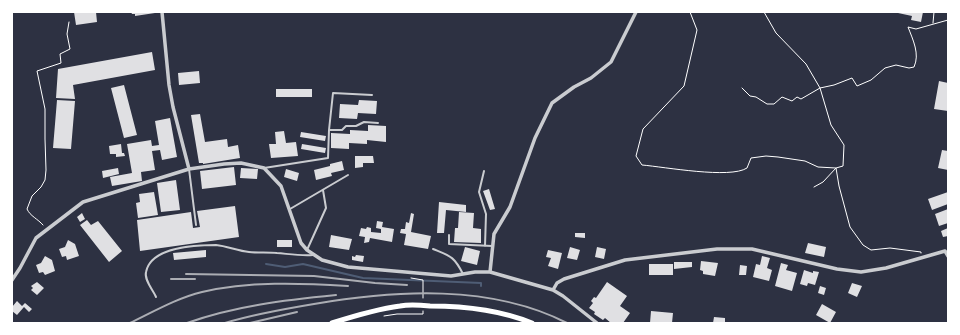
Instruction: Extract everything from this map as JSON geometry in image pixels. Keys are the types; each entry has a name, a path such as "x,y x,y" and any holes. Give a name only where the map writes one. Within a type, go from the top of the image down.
{"main road":[{"path":"332,323 369,312 416,305 447,306 487,311 532,323"}],"street":[{"path":"162,12 169,85 173,107 189,169"},
{"path":"490,272 494,234 510,207 535,138 552,103 574,87 591,78 611,62 636,12"},
{"path":"12,280 36,238 83,202 189,169 241,163 264,168 281,186 297,233 302,243 307,250 322,260 348,268 452,276 475,272 490,272 553,290 563,296 597,323"},
{"path":"553,290 557,283 564,279 625,260 716,249 752,249 837,269 861,272 886,268 945,251 948,256"}],"lane":[{"path":"264,168 328,158 333,93 372,95"},
{"path":"329,130 342,130 346,126 356,126 364,122 378,123"},
{"path":"189,169 196,225"},
{"path":"484,171 479,192 486,214 485,246"},
{"path":"289,209 348,175"},
{"path":"307,250 326,208 323,190"},
{"path":"450,235 449,244 492,246"},
{"path":"156,297 146,278 146,272 151,262 159,255 176,248 216,245 248,252 303,256 313,255"},
{"path":"433,249 452,257 457,262 462,274"}],"path":[{"path":"690,12 697,30 684,86 643,128 636,156 642,165 724,173 742,172 747,168 751,158 766,156 805,161 818,167 836,168 843,166 844,145 831,125 820,88 806,64 776,33 764,12"},
{"path":"932,24 934,12"},
{"path":"742,88 750,96 756,97 767,104 774,104 782,97 792,100 797,97 801,99 820,88 834,85 852,78 857,86 871,80 885,68 896,65 909,68 914,67 917,60 915,46 908,27 916,29 948,20"},
{"path":"46,229 39,220 29,214 27,209 32,196 41,187 45,180 46,170 45,109 37,71 61,63 60,54 70,49 67,34 69,22"},
{"path":"814,187 823,182 836,168"},
{"path":"836,168 839,186 850,227 863,245 871,250 890,248 920,252 923,257"},
{"path":"411,279 423,280 423,301"},
{"path":"378,316 423,314 423,308"}],"building":[{"path":"74,12 96,12 97,22 76,25"},
{"path":"131,12 155,13 135,16 135,14 132,14"},
{"path":"898,12 923,12 921,22 911,20 912,16"},
{"path":"152,52 155,70 73,85 75,99 56,98 58,69"},
{"path":"199,71 200,83 179,85 178,73"},
{"path":"939,81 948,83 948,111 934,109"},
{"path":"124,85 137,135 124,138 111,88"},
{"path":"276,89 312,89 312,97 276,97"},
{"path":"57,100 75,101 71,149 53,148"},
{"path":"359,100 377,101 376,114 358,113 357,119 339,118 340,104 358,105"},
{"path":"200,114 205,142 227,139 228,147 238,145 240,158 203,164 199,163 191,115"},
{"path":"170,118 177,157 162,160 160,150 152,151 155,170 141,172 142,181 112,186 110,177 132,173 127,144 151,140 152,146 159,145 155,121"},
{"path":"368,125 386,126 386,142 367,140 367,144 349,143 349,149 331,148 331,133 350,134 350,130 368,131"},
{"path":"284,131 286,143 296,142 298,156 271,158 269,144 276,144 275,132"},
{"path":"301,132 326,136 325,141 300,137"},
{"path":"121,144 122,153 124,153 125,156 116,157 116,154 110,154 109,146"},
{"path":"302,144 326,148 325,153 301,149"},
{"path":"942,150 948,151 948,170 938,168"},
{"path":"355,156 373,156 374,163 363,163 363,167 355,168"},
{"path":"342,161 344,170 331,173 332,176 316,180 314,170"},
{"path":"234,167 236,185 202,189 200,171"},
{"path":"118,168 119,174 103,178 102,171"},
{"path":"241,168 258,169 257,179 240,178"},
{"path":"286,169 299,173 297,181 284,177"},
{"path":"176,180 180,210 161,212 157,183"},
{"path":"489,189 495,209 490,210 483,191"},
{"path":"154,192 158,215 138,218 136,203 140,202 139,194"},
{"path":"948,192 948,204 932,210 928,199"},
{"path":"439,202 466,205 466,212 446,210 444,233 437,233"},
{"path":"235,206 239,237 140,251 137,220 191,212 193,228 200,227 197,211"},
{"path":"948,209 948,223 939,226 935,214"},
{"path":"459,212 474,213 473,228 481,229 481,243 454,242 455,228 458,228"},
{"path":"82,213 85,219 80,222 77,217"},
{"path":"411,213 414,214 411,232 431,236 428,249 404,245 406,234 400,233 401,229 405,229 406,222 409,223"},
{"path":"87,220 91,225 98,221 122,251 109,262 80,225"},
{"path":"377,221 383,222 382,227 394,229 392,242 370,238 369,242 364,243 365,237 359,236 361,228 366,229 367,227 371,228 371,232 381,233 381,229 376,228"},
{"path":"948,228 948,236 943,237 941,231"},
{"path":"575,233 585,233 585,238 575,237"},
{"path":"331,235 352,239 349,250 329,247"},
{"path":"68,240 75,244 79,256 67,260 66,256 62,257 59,249 65,247"},
{"path":"277,240 292,240 292,247 277,247"},
{"path":"808,243 826,247 824,257 805,253"},
{"path":"465,247 480,251 477,265 461,261"},
{"path":"570,247 580,250 577,260 567,258"},
{"path":"597,247 606,249 604,259 595,257"},
{"path":"206,250 206,257 174,260 173,253"},
{"path":"548,250 562,253 558,269 548,266 551,258 546,257"},
{"path":"356,255 364,256 363,262 352,260 352,256 355,257"},
{"path":"45,256 52,260 55,271 45,275 43,272 39,273 36,265 41,263"},
{"path":"762,256 770,258 767,268 772,270 769,281 753,277 756,264 760,265"},
{"path":"701,261 718,263 715,276 703,274 703,271 700,270"},
{"path":"674,262 692,262 692,267 674,269"},
{"path":"781,263 788,265 786,270 797,273 792,291 775,286"},
{"path":"649,264 673,264 673,275 649,275"},
{"path":"740,265 747,266 746,275 739,275"},
{"path":"804,270 813,273 813,271 819,272 815,285 808,283 807,286 800,284"},
{"path":"37,282 44,288 37,295 31,290 33,288 31,286"},
{"path":"607,282 627,296 620,306 630,313 623,323 611,323 605,318 603,320 594,314 595,312 589,308 593,303 591,301 594,297 596,298"},
{"path":"852,283 862,286 857,297 848,293"},
{"path":"820,286 826,288 824,295 818,293"},
{"path":"17,301 22,306 25,303 32,309 29,312 24,307 17,315 12,311 12,307"},
{"path":"822,304 836,312 830,323 816,315"},
{"path":"651,311 673,313 672,323 650,323"},
{"path":"714,317 725,318 725,323 713,323"}],"waterway":[{"path":"266,264 285,267 303,264 363,278 481,283 481,286"}],"railway":[{"path":"186,274 314,276 407,285"},
{"path":"171,279 195,279"},
{"path":"130,323 183,298 220,288 256,284 312,284 348,286"},
{"path":"225,323 258,314 345,299 410,294 475,296 538,310 567,323"},
{"path":"187,323 242,308 298,299 336,295"},
{"path":"250,323 297,312"}]}
